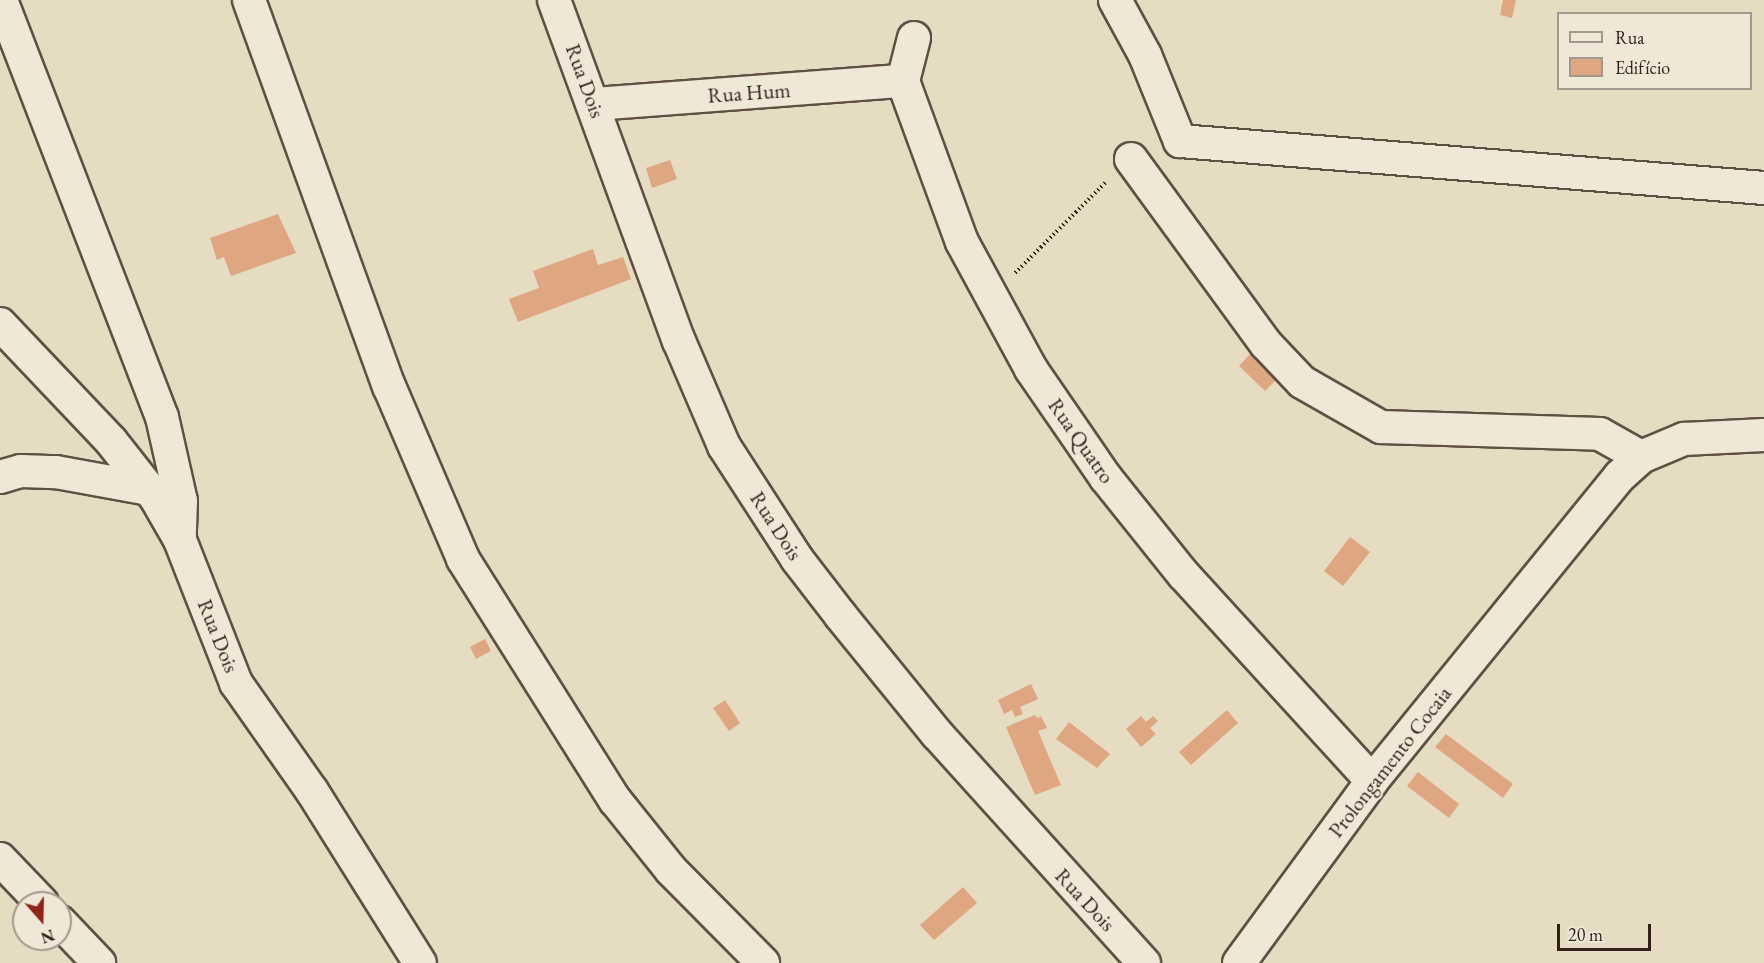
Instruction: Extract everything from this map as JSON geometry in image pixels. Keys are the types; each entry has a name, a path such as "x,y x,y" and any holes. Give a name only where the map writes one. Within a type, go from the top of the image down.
{"street":[{"path":"1,0 162,417 181,501 180,540"},
{"path":"249,0 385,375 463,559 615,800 671,870 764,963"},
{"name":"Rua Dois","path":"554,0 594,104 682,351 730,456 797,559 937,734 1144,963"},
{"path":"1115,0 1145,55 1180,141 1764,188"},
{"path":"903,81 914,38"},
{"name":"Rua Hum","path":"594,104 903,81"},
{"name":"Rua Quatro","path":"903,81 962,242 993,294 1031,369 1106,478 1183,574 1372,781"},
{"path":"1131,159 1266,344 1302,382 1381,427 1600,434 1641,457"},
{"name":"Rua Dois","path":"0,324 111,441 150,489 180,540 236,683 312,790 420,963"},
{"name":"Prolongamento Cocaia","path":"1239,963 1372,781 1545,565 1620,476 1641,457 1684,439 1764,435"},
{"path":"0,477 21,471 56,472 150,489"},
{"path":"0,860 30,891"},
{"path":"72,935 99,963"}],"path":[{"path":"993,294 1131,159"}],"building":[{"path":"1503,0 1516,0 1512,18 1500,15"},
{"path":"670,160 677,179 652,188 646,168"},
{"path":"278,214 296,253 231,276 224,257 217,260 210,238"},
{"path":"593,249 598,265 623,257 631,279 518,322 509,299 539,288 533,271"},
{"path":"1250,354 1276,380 1265,391 1239,366"},
{"path":"1350,537 1370,552 1343,586 1324,571"},
{"path":"485,639 491,651 476,659 470,647"},
{"path":"1031,684 1038,699 1020,707 1023,714 1015,717 1012,710 1004,714 998,700"},
{"path":"725,700 740,723 729,731 713,708"},
{"path":"1227,710 1238,723 1191,765 1179,752"},
{"path":"1035,715 1037,718 1041,716 1047,728 1038,731 1061,785 1035,795 1006,727"},
{"path":"1141,716 1146,722 1153,716 1158,721 1150,728 1156,734 1141,747 1126,729"},
{"path":"1069,722 1110,754 1097,768 1056,739"},
{"path":"1446,734 1513,784 1503,798 1435,747"},
{"path":"1418,772 1459,804 1449,818 1407,786"},
{"path":"963,887 977,903 934,940 920,925"}]}
